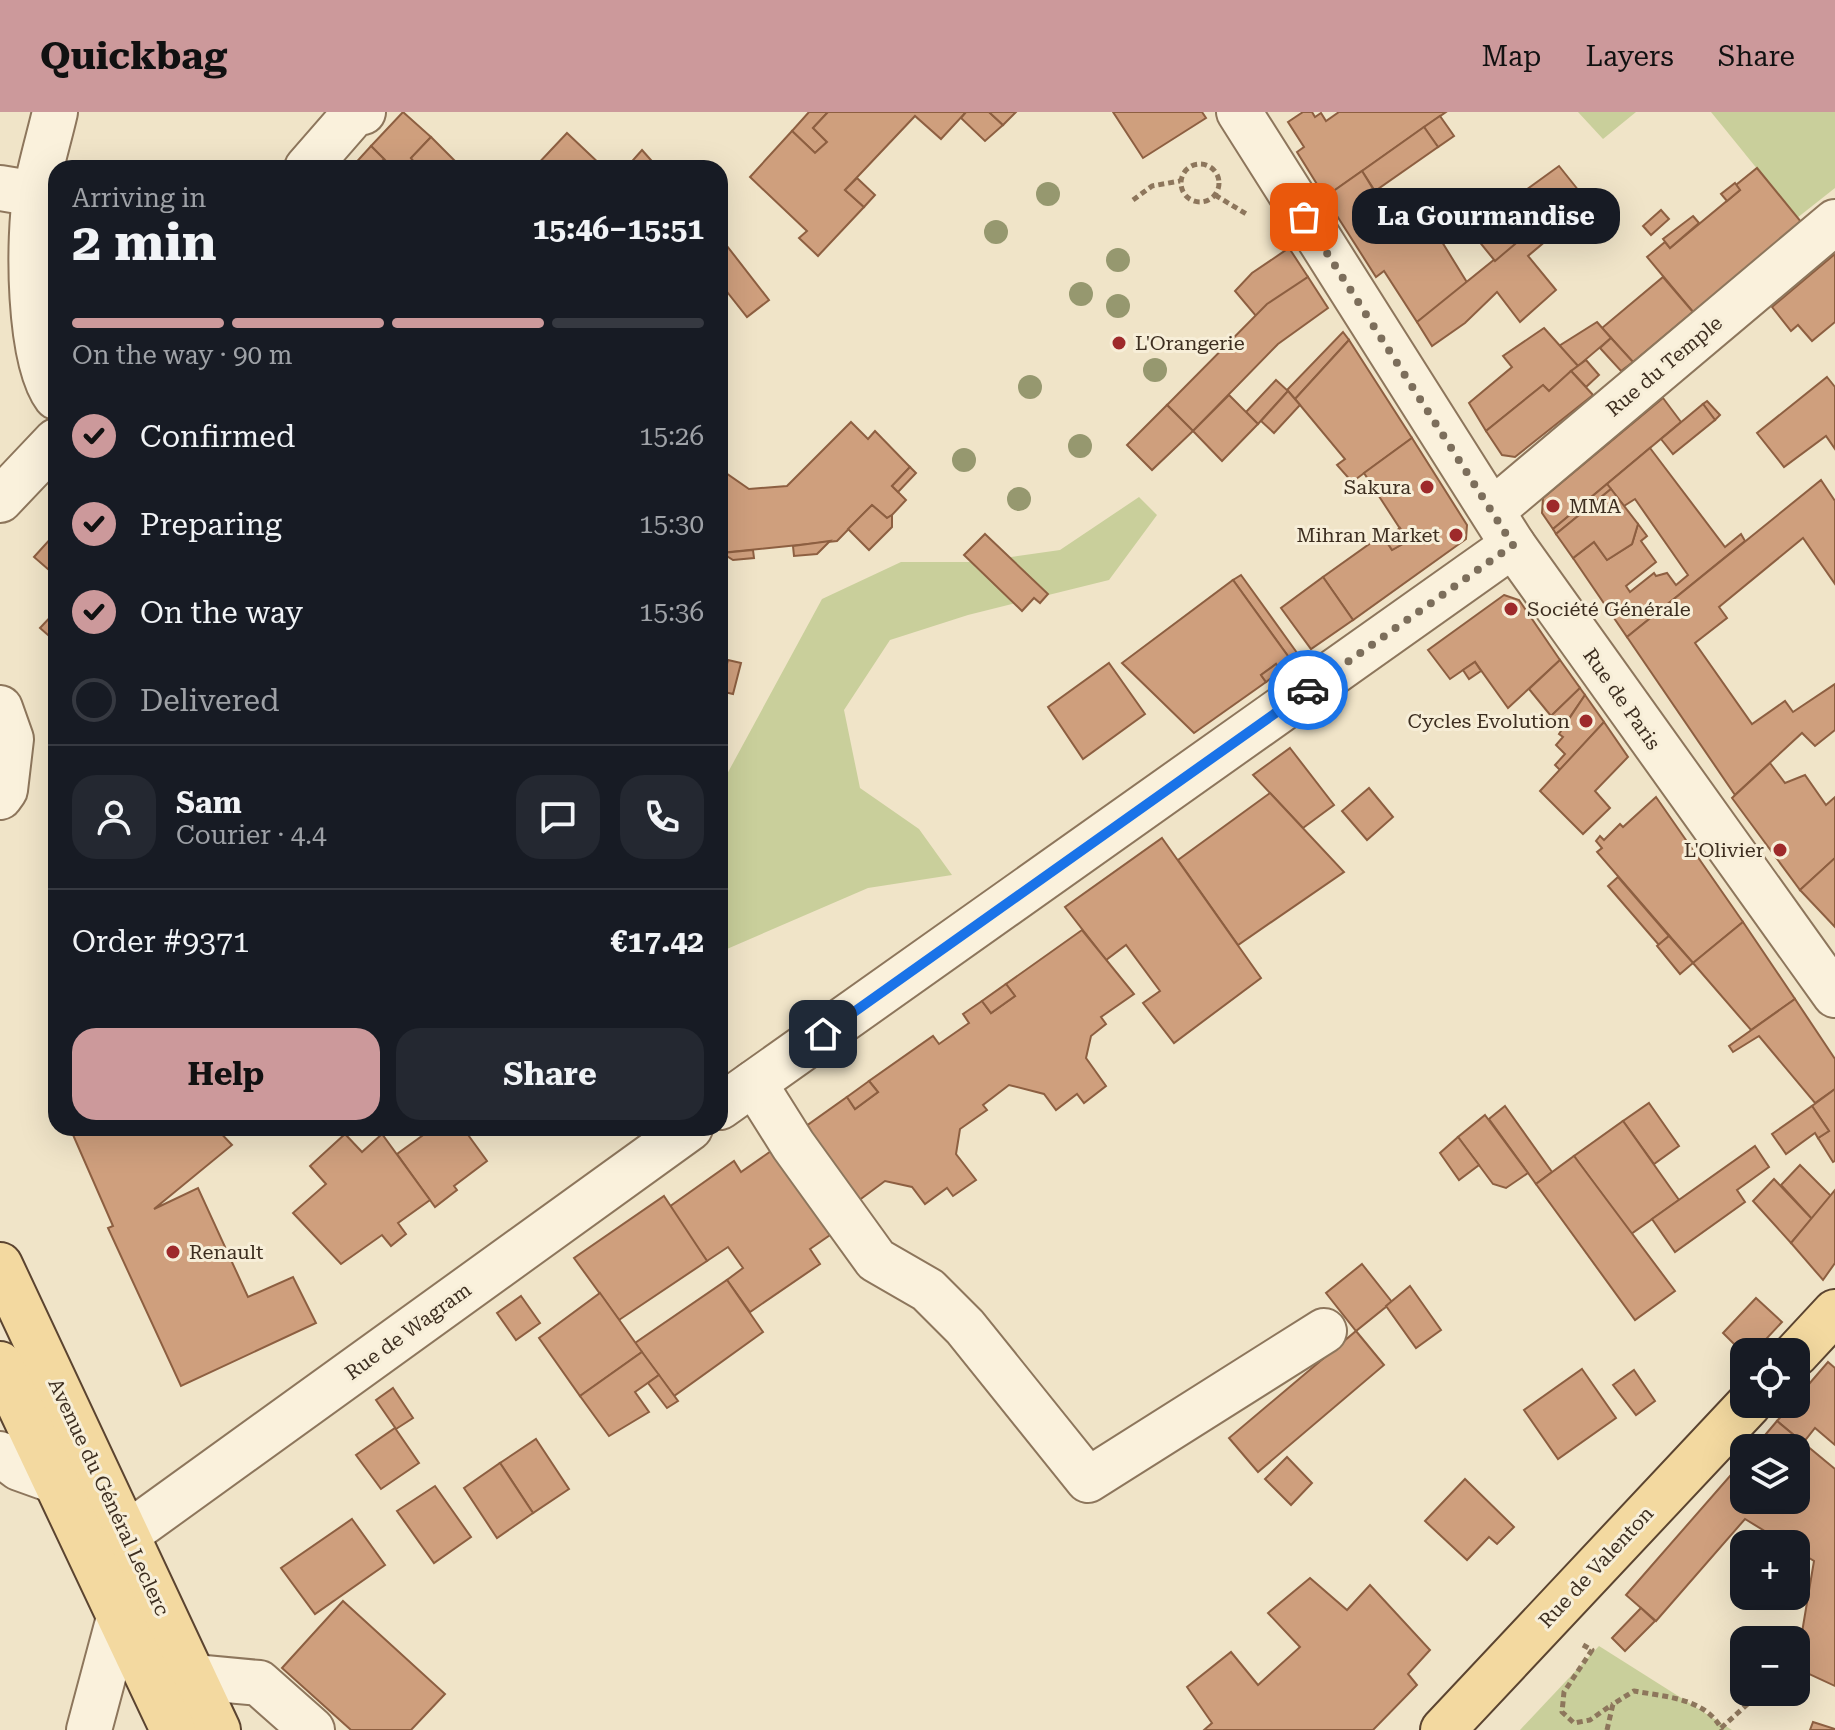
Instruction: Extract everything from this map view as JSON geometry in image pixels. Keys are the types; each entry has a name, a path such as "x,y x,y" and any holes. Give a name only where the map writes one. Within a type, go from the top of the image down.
{"main road":[{"name":"Avenue du Général Leclerc","path":"0,1265 218,1730"},
{"path":"1810,1339 1835,1312"},
{"name":"Avenue du Général Leclerc","path":"0,1364 173,1730"},
{"name":"Rue de Valenton","path":"1443,1730 1736,1418"}],"street":[{"path":"48,386 32,325 18,191 55,112"},
{"path":"314,160 354,114 363,112"},
{"name":"Rue de Paris","path":"1253,117 1503,528 1835,995"},
{"name":"Rue du Temple","path":"1503,528 1835,222"},
{"path":"0,500 48,449"},
{"path":"1324,1331 1088,1480 965,1327 928,1290 876,1260 793,1145 737,1095 1503,528"},
{"path":"0,708 11,739 5,790 0,797"},
{"name":"Rue de Wagram","path":"126,1535 679,1136"},
{"path":"0,1454 19,1468 58,1482"},
{"path":"89,1730 120,1614"},
{"path":"194,1677 259,1683 312,1730"}],"path":[{"path":"1133,200 1152,186 1180,181 1190,167 1207,165 1218,178 1215,195 1204,202 1192,201 1183,194 1180,181"},
{"path":"1215,195 1256,220"},
{"path":"1574,1640 1592,1650 1564,1692 1562,1712 1574,1723 1590,1720 1634,1691 1690,1701 1715,1717 1721,1729 1746,1706"},
{"path":"1607,1730 1613,1704"}],"green space":[{"path":"1578,112 1636,112 1603,139"},
{"path":"1711,112 1835,112 1835,188 1797,218"},
{"path":"1139,497 1157,515 1109,580 968,615 890,640 844,710 860,788 919,829 952,875 868,888 728,949 728,772 822,599 901,562 976,562 1060,550"},
{"path":"1599,1646 1732,1730 1520,1730"}],"building":[{"path":"403,112 431,137 411,158 413,160 385,160 371,146"},
{"path":"809,112 828,112 813,128 827,142 815,153 792,131"},
{"path":"828,112 966,112 941,139 915,116 845,190 864,207 818,256 799,238 807,231 750,177 792,131 815,153 827,142 813,128"},
{"path":"966,112 989,112 1003,125 985,141 961,118"},
{"path":"989,112 1016,112 1003,125"},
{"path":"1113,112 1202,112 1206,118 1143,158"},
{"path":"1303,112 1312,112 1315,117 1321,113 1326,121 1339,112 1446,112 1325,197 1297,152 1304,147 1288,122"},
{"path":"1440,116 1454,136 1438,147 1424,127"},
{"path":"1424,127 1438,147 1375,191 1362,171"},
{"path":"567,133 596,160 542,160"},
{"path":"431,137 454,160 413,160 411,158"},
{"path":"371,146 384,159 383,160 358,160"},
{"path":"642,150 651,160 633,160"},
{"path":"1559,166 1579,191 1547,217 1526,190"},
{"path":"1757,168 1802,223 1693,312 1647,257 1665,242 1670,248 1740,190 1736,185"},
{"path":"1362,171 1401,234 1426,216 1468,284 1417,322 1384,271 1376,277 1325,197"},
{"path":"857,178 875,195 864,207 845,190"},
{"path":"1735,183 1740,190 1727,201 1721,194"},
{"path":"1526,190 1547,217 1515,244 1491,214"},
{"path":"1558,208 1564,214 1555,222 1560,229 1528,256 1556,290 1520,322 1497,292 1465,323 1432,346 1417,322"},
{"path":"1661,210 1669,219 1651,235 1643,226"},
{"path":"1491,214 1515,244 1495,261 1469,229"},
{"path":"1693,216 1699,223 1670,248 1663,239"},
{"path":"728,247 769,300 747,317 728,293"},
{"path":"1289,248 1308,277 1256,316 1235,291 1252,273"},
{"path":"1835,254 1835,322 1812,341 1798,325 1791,331 1772,307"},
{"path":"1308,277 1328,308 1278,344 1193,431 1167,405 1267,304"},
{"path":"1663,277 1693,312 1633,362 1602,328"},
{"path":"1597,322 1611,338 1578,366 1559,346"},
{"path":"1544,328 1578,366 1549,391 1543,385 1486,431 1469,403 1512,367 1503,356"},
{"path":"1343,332 1349,340 1295,399 1287,390"},
{"path":"1611,338 1633,362 1621,371 1600,348"},
{"path":"1349,340 1412,438 1352,482 1337,465 1345,459 1295,399"},
{"path":"1586,360 1599,375 1586,387 1571,371"},
{"path":"1571,371 1593,395 1515,457 1502,455 1486,431 1543,385 1549,391"},
{"path":"1827,377 1835,387 1835,449 1826,436 1784,467 1757,433"},
{"path":"1276,380 1288,391 1258,424 1246,412"},
{"path":"1288,391 1300,405 1274,433 1261,421"},
{"path":"1229,395 1258,424 1222,461 1193,431"},
{"path":"1663,398 1681,422 1553,529 1542,513 1543,498"},
{"path":"1707,401 1720,415 1715,420 1703,404"},
{"path":"1703,404 1715,420 1673,454 1661,439"},
{"path":"1167,405 1193,431 1152,470 1127,445"},
{"path":"851,422 868,439 875,431 910,467 892,486 906,500 887,518 872,505 837,541 728,552 728,475 749,489 787,486"},
{"path":"1412,438 1467,525 1466,539 1353,620 1323,577 1382,535 1392,550 1408,541 1364,473"},
{"path":"1650,448 1725,547 1741,534 1745,541 1627,637 1573,558 1594,542 1607,560 1632,544 1638,524 1647,536 1641,541 1656,562 1626,586 1630,592 1654,573 1656,576 1667,573 1676,585 1688,575 1635,499 1624,506 1607,484"},
{"path":"910,467 916,473 898,492 892,486"},
{"path":"1821,480 1835,501 1835,584 1803,538 1719,607 1727,618 1695,643 1752,724 1785,701 1793,712 1835,684 1835,730 1815,746 1802,733 1735,795 1627,637"},
{"path":"1607,484 1611,489 1556,534 1553,529"},
{"path":"1611,489 1638,524 1632,544 1607,560 1594,542 1573,558 1556,534"},
{"path":"872,505 887,518 892,515 892,527 869,550 848,529"},
{"path":"1400,528 1408,541 1392,550 1385,539"},
{"path":"985,534 1048,594 1040,603 1034,598 1022,611 964,555"},
{"path":"48,541 48,569 34,557"},
{"path":"830,541 817,554 794,556 793,546"},
{"path":"753,550 754,558 733,560 728,557 728,552"},
{"path":"1241,575 1300,657 1293,663 1233,580"},
{"path":"1323,577 1353,620 1311,649 1281,608"},
{"path":"1233,580 1293,663 1281,671 1276,664 1261,675 1266,682 1194,733 1122,663"},
{"path":"1504,595 1519,600 1560,660 1508,708 1475,662 1450,679 1428,650"},
{"path":"48,620 48,635 40,628"},
{"path":"728,660 741,663 733,694 728,693"},
{"path":"1560,660 1580,688 1551,716 1529,689"},
{"path":"1475,662 1481,671 1469,679 1463,670"},
{"path":"1109,663 1145,714 1083,759 1048,707"},
{"path":"1276,664 1281,671 1266,682 1261,675"},
{"path":"1580,688 1585,695 1561,730 1551,716"},
{"path":"1585,695 1604,722 1560,770 1555,765 1565,754 1556,745 1563,737 1559,734"},
{"path":"1604,722 1628,757 1595,791 1610,808 1583,834 1540,791"},
{"path":"1290,748 1334,805 1303,828 1253,775"},
{"path":"1770,763 1785,783 1805,775 1826,805 1835,797 1835,858 1800,890 1732,798"},
{"path":"1369,788 1393,817 1367,840 1342,811"},
{"path":"1270,793 1344,872 1238,945 1178,860"},
{"path":"1656,797 1743,922 1693,963 1597,852 1602,848 1596,841 1600,836 1604,840 1620,824 1623,827"},
{"path":"1162,838 1261,978 1174,1043 1143,1003 1160,991 1126,945 1106,960 1065,907"},
{"path":"1835,858 1835,927 1800,890"},
{"path":"1618,877 1669,936 1659,945 1608,886"},
{"path":"1743,922 1795,999 1751,1030 1693,963"},
{"path":"1082,930 1134,994 1101,1017 1106,1024 1091,1036 1086,1058 1106,1086 1084,1103 1077,1094 1056,1110 1044,1094 1009,1085 983,1105 987,1110 960,1129 956,1154 976,1180 953,1196 947,1188 925,1204 912,1187 885,1181 827,1224 802,1129 847,1097 855,1109 878,1092 869,1081 933,1036 939,1044 969,1023 963,1014 982,1001 991,1013 1015,996 1006,984"},
{"path":"1669,936 1693,963 1680,974 1657,946"},
{"path":"1006,984 1015,996 991,1013 982,1001"},
{"path":"1795,999 1835,1059 1835,1089 1815,1103 1759,1036 1733,1052 1729,1046"},
{"path":"869,1081 878,1092 855,1109 847,1097"},
{"path":"1835,1089 1833,1162 1818,1138 1829,1131 1812,1106"},
{"path":"1649,1103 1679,1146 1654,1164 1623,1121"},
{"path":"1505,1106 1552,1172 1536,1184 1489,1119"},
{"path":"1812,1106 1829,1131 1818,1138 1815,1133 1786,1154 1772,1134"},
{"path":"1485,1115 1528,1173 1506,1188 1493,1184 1458,1137"},
{"path":"1623,1121 1679,1200 1631,1234 1574,1156"},
{"name":"Renault","path":"74,1136 224,1136 232,1145 154,1209 198,1188 248,1297 293,1277 316,1323 181,1386 108,1228 113,1226"},
{"path":"343,1136 347,1136 362,1152 383,1136 430,1200 398,1223 406,1234 391,1246 382,1235 341,1264 293,1213 326,1184 310,1166"},
{"path":"422,1136 469,1136 487,1161 454,1186 457,1190 435,1207 397,1154"},
{"path":"1458,1137 1479,1165 1459,1180 1440,1153"},
{"path":"1755,1146 1769,1167 1737,1190 1745,1202 1675,1252 1652,1219"},
{"path":"774,1149 833,1233 810,1249 820,1264 750,1312 727,1280 743,1268 728,1247 707,1261 669,1207 734,1161 741,1172"},
{"path":"1574,1156 1675,1291 1635,1320 1536,1184"},
{"path":"1800,1165 1831,1196 1812,1219 1781,1185"},
{"path":"1774,1179 1812,1219 1791,1243 1753,1201"},
{"path":"1835,1190 1835,1263 1823,1280 1791,1243"},
{"path":"664,1196 707,1261 619,1320 574,1258"},
{"path":"1362,1264 1392,1302 1356,1331 1326,1293"},
{"path":"727,1280 763,1332 674,1396 635,1343"},
{"path":"1410,1286 1441,1330 1416,1348 1386,1306"},
{"path":"600,1293 642,1352 580,1396 539,1338"},
{"path":"521,1296 540,1323 516,1340 497,1313"},
{"path":"1756,1298 1782,1322 1767,1338 1730,1340 1723,1333"},
{"path":"1356,1331 1384,1365 1258,1472 1229,1438"},
{"path":"642,1352 659,1375 635,1392 649,1412 609,1436 580,1396"},
{"path":"1828,1362 1835,1368 1835,1445 1815,1428 1810,1434 1792,1434 1777,1421 1780,1418 1810,1418 1810,1383"},
{"path":"1582,1369 1616,1418 1558,1459 1524,1410"},
{"path":"1634,1370 1655,1401 1636,1415 1613,1385"},
{"path":"659,1375 678,1401 667,1408 648,1383"},
{"path":"393,1388 413,1418 396,1429 376,1400"},
{"path":"1777,1421 1793,1434 1766,1434"},
{"path":"395,1428 419,1463 381,1489 356,1455"},
{"path":"536,1439 569,1489 533,1513 500,1463"},
{"path":"1810,1448 1835,1469 1835,1686 1810,1674 1810,1626 1803,1626 1806,1610 1810,1610 1814,1561 1810,1559 1810,1530 1763,1530 1745,1519 1735,1530 1730,1530 1730,1536 1656,1621 1626,1595 1730,1476 1730,1514 1810,1514"},
{"path":"1287,1457 1312,1483 1291,1505 1265,1479"},
{"path":"500,1463 533,1513 497,1538 464,1488"},
{"path":"1465,1479 1514,1527 1497,1544 1489,1537 1467,1560 1425,1521"},
{"path":"435,1486 471,1537 434,1563 397,1511"},
{"path":"352,1519 385,1565 315,1614 281,1568"},
{"path":"1310,1578 1347,1610 1370,1585 1430,1650 1408,1674 1417,1685 1373,1730 1204,1730 1212,1723 1187,1687 1231,1652 1258,1685 1300,1647 1268,1613"},
{"path":"343,1601 445,1694 411,1730 351,1730 282,1668"},
{"path":"1641,1608 1655,1621 1625,1651 1612,1638"},
{"path":"1813,1722 1835,1729 1835,1730 1810,1730"}],"way so far":[{"path":"1304,217 1513,545 1308,690"}],"place":[{"name":"La Gourmandise","path":"1304,217"},
{"name":"L'Orangerie","path":"1119,343"},
{"name":"Sakura","path":"1427,487"},
{"name":"MMA","path":"1553,506"},
{"name":"Mihran Market","path":"1456,535"},
{"name":"Société Générale","path":"1511,609"},
{"name":"Cycles Evolution","path":"1586,721"},
{"name":"L'Olivier","path":"1780,850"},
{"name":"Renault","path":"173,1252"}],"route":[{"path":"823,1034 1308,690"}]}
